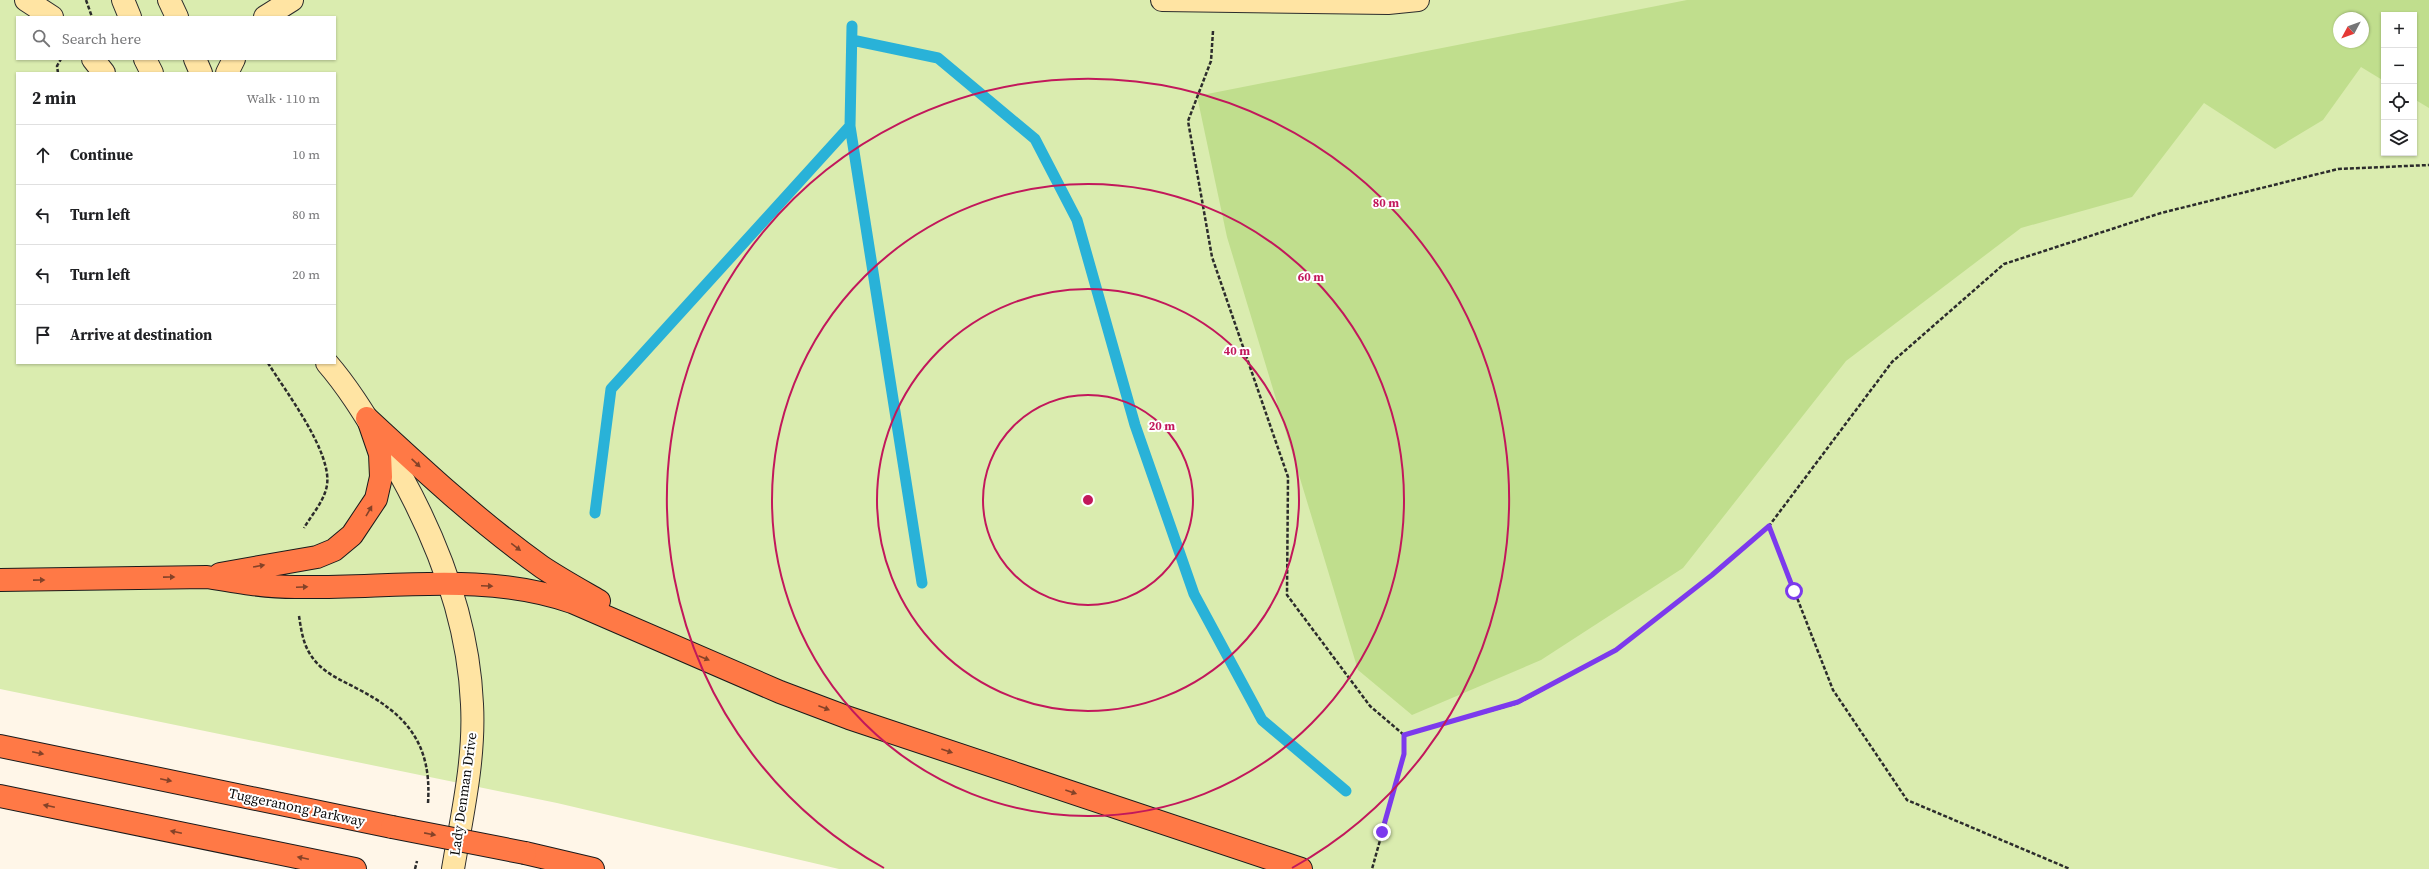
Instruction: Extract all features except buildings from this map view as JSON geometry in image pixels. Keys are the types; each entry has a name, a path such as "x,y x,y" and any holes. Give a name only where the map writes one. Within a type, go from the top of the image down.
{"highway":[{"path":"0,580 207,577 317,557 334,550 352,535 376,499 381,477 380,454 367,418"},
{"path":"367,418 452,496 543,567 669,643"},
{"path":"207,577 240,583 295,587 448,584 515,587 537,591 572,602 780,692 849,718 1301,869"},
{"name":"Tuggeranong Parkway","path":"0,746 525,853 593,869"},
{"path":"0,796 355,869"}],"street":[{"path":"26,0 50,16"},
{"path":"123,0 130,16"},
{"path":"169,0 177,16"},
{"path":"267,16 292,0"},
{"path":"1162,0 1388,3 1418,0"},
{"path":"94,60 103,72"},
{"path":"146,60 152,72"},
{"path":"195,60 201,72"},
{"path":"228,72 234,60"},
{"name":"Lady Denman Drive","path":"329,365 367,418 393,460 424,521 448,584 467,654 472,704 470,758 453,869"}],"path":[{"path":"86,0 92,16"},
{"path":"1216,1 1211,61 1188,121 1212,257 1288,477 1287,595 1370,706 1404,735 1404,754 1372,869"},
{"path":"58,72 57,66 60,60"},
{"path":"1404,735 1518,702 1616,650 1712,575 1769,526 1892,362 2004,264 2161,213 2338,169 2429,164"},
{"path":"1769,526 1833,690 1907,800 2070,869"}],"green space":[{"path":"0,0 2429,0 2429,869 839,869 557,803 0,689"},
{"path":"1687,0 2429,0 2429,108 2417,101 2417,12 2381,12 2381,79 2361,67 2323,120 2275,149 2204,103 2132,197 2021,228 1846,361 1683,568 1541,660 1412,715 1358,670 1227,237 1197,96"}],"waterway":[{"path":"595,513 611,389 850,126 852,26"},
{"path":"852,40 938,58 1035,139 1077,220 1135,425 1194,594 1262,720 1346,791"},
{"path":"850,126 922,583"}],"route":[{"path":"1382,832 1404,754 1404,735 1518,702 1616,650 1712,575 1769,526 1794,591"}]}
